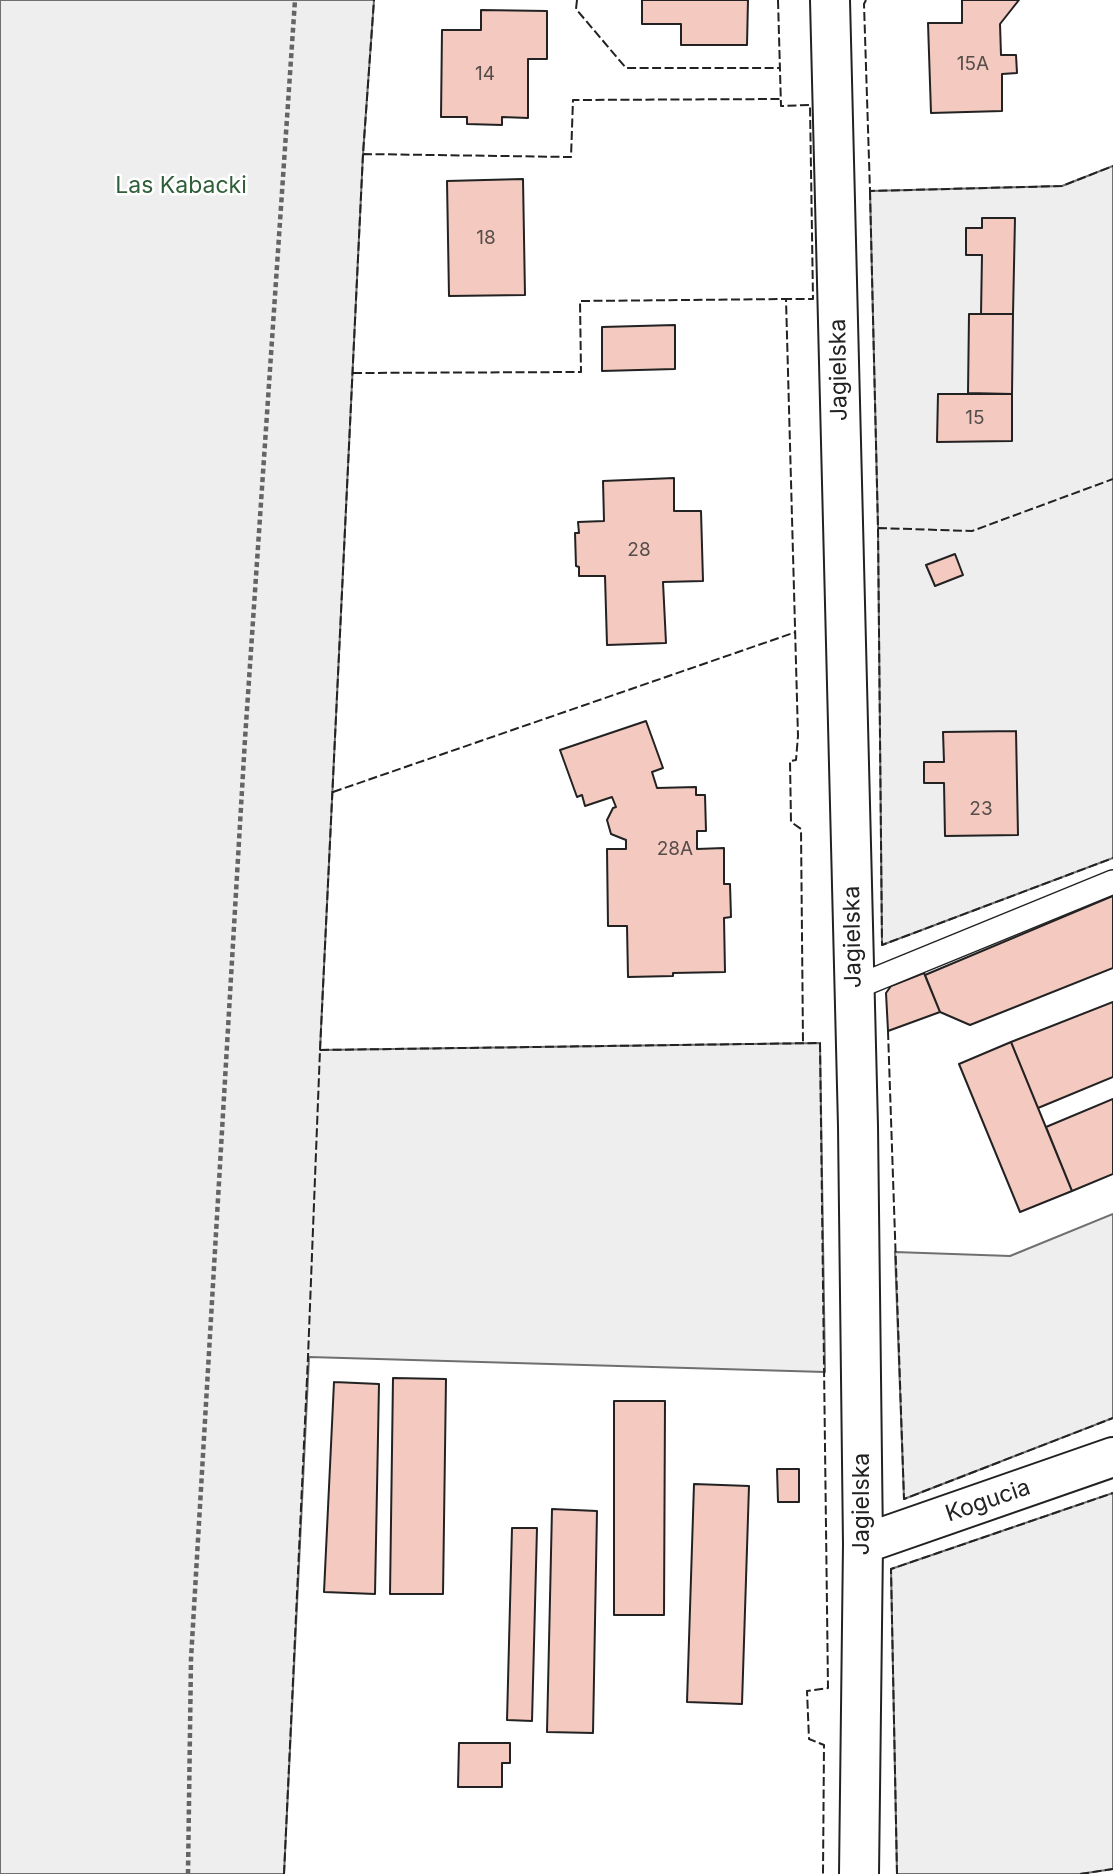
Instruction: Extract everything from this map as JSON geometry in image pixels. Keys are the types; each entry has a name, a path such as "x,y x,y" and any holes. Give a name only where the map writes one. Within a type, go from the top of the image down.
{"street":[{"name":"Jagielska","path":"830,0 858,1126 863,1544 859,1874"},
{"name":"Kogucia","path":"863,1544 1113,1457"}],"lane":[{"path":"854,988 1113,882"}],"path":[{"path":"188,1874 191,1659 245,739 295,0"}],"green space":[{"name":"Las Kabacki","path":"0,0 374,0 363,154 320,1050 820,1043 825,1372 309,1357 284,1874 0,1874"},
{"path":"1113,166 1113,858 882,945 878,528 870,191 1062,186"},
{"path":"1113,1214 1113,1418 904,1499 895,1252 1010,1256"},
{"path":"1113,1493 1113,1869 1080,1874 897,1874 891,1569"}],"building":[{"path":"642,0 748,0 747,45 681,45 681,24 642,24"},
{"path":"962,0 1019,0 1000,24 1001,55 1016,55 1017,73 1002,74 1002,111 931,113 928,23 962,23"},
{"path":"481,10 547,11 547,59 528,59 528,118 502,117 502,125 467,124 467,117 441,117 442,30 481,30"},
{"path":"523,179 525,295 449,296 447,181"},
{"path":"982,218 1015,218 1013,314 981,314 982,255 966,255 966,228 982,228"},
{"path":"969,314 1013,314 1012,394 968,393"},
{"path":"675,325 675,369 602,371 602,327"},
{"path":"938,394 1012,394 1012,441 937,442"},
{"path":"674,478 674,511 701,511 703,581 663,582 666,643 607,645 605,576 579,576 575,533 579,533 578,522 604,521 603,481"},
{"path":"955,554 963,575 935,586 926,565"},
{"path":"646,721 663,768 652,772 657,788 696,787 696,795 705,795 706,831 697,831 697,849 724,848 724,884 730,884 731,917 724,918 725,972 628,977 627,926 608,926 607,849 626,849 626,840 611,834 607,820 616,807 612,797 585,806 582,795 577,797 560,750"},
{"path":"1016,731 1018,835 945,836 944,783 924,783 924,762 944,762 943,732"},
{"path":"1113,896 1113,968 970,1025 940,1012 925,975"},
{"path":"924,973 940,1012 888,1031 886,993 891,986"},
{"path":"1113,1002 1113,1077 1038,1108 1011,1042"},
{"path":"1011,1042 1072,1191 1020,1212 959,1064"},
{"path":"1113,1099 1113,1174 1072,1191 1046,1127"},
{"path":"393,1378 446,1379 443,1594 390,1594"},
{"path":"334,1382 379,1384 375,1594 324,1592"},
{"path":"614,1401 665,1401 664,1615 614,1615"},
{"path":"777,1469 799,1469 799,1502 778,1502"},
{"path":"694,1484 749,1486 742,1704 687,1702"},
{"path":"552,1509 597,1511 593,1733 547,1732"},
{"path":"512,1528 537,1528 532,1721 507,1720"},
{"path":"459,1743 510,1743 510,1763 502,1763 502,1787 458,1787"}],"fence":[{"path":"284,1874 363,154 374,0"},
{"path":"577,0 576,9 626,68 780,68"},
{"path":"778,0 781,106 810,105 813,299 786,299 798,736 796,760 790,761 791,822 801,829 803,1042"},
{"path":"866,0 870,191 1062,186 1113,166"},
{"path":"363,154 571,157 573,100 781,99"},
{"path":"870,191 878,528 882,945 1113,858"},
{"path":"353,373 581,372 580,301 786,299"},
{"path":"878,528 972,531 1113,479"},
{"path":"333,792 796,632"},
{"path":"888,1031 904,1499 1113,1418"},
{"path":"320,1050 820,1043 828,1688 807,1691 809,1739 824,1745 823,1874"},
{"path":"897,1874 891,1569 1113,1493"},
{"path":"1080,1874 1113,1869"}]}
